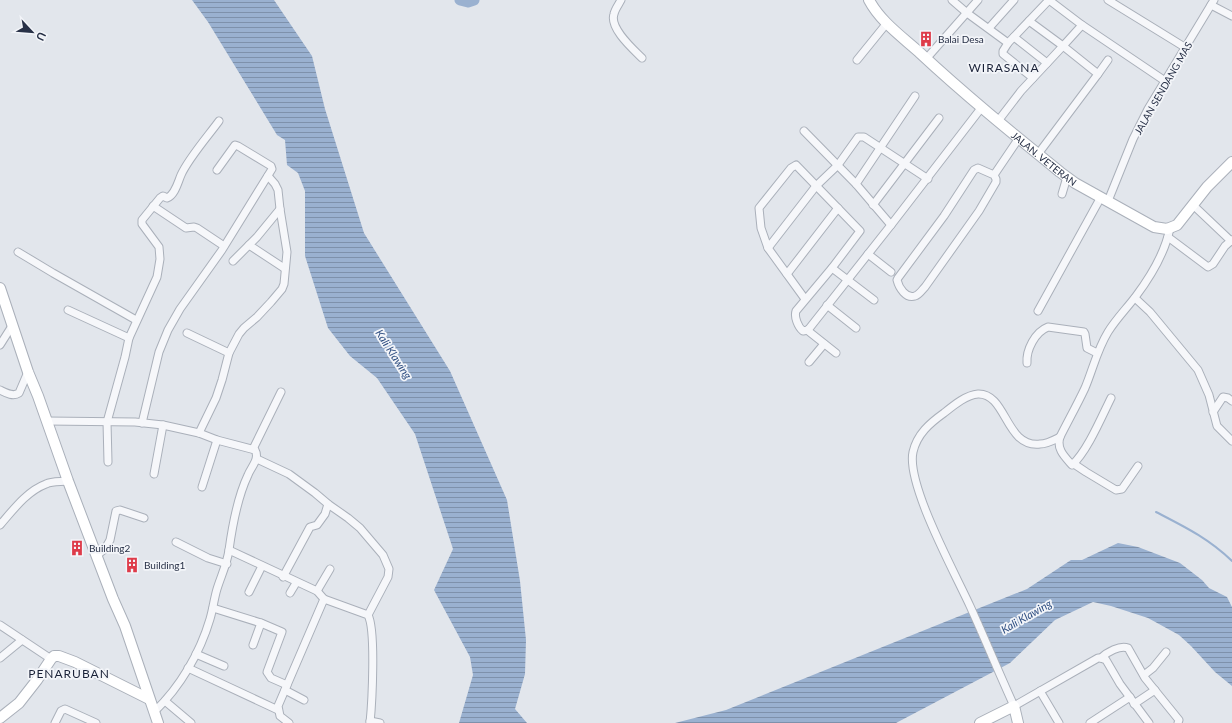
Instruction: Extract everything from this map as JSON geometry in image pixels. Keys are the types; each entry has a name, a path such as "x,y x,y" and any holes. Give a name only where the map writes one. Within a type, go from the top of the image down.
{"street":[{"path":"621,0 614,14 614,23 621,35 642,58"},
{"name":"JALAN. VETERAN","path":"869,0 878,14 926,59 998,121 1067,177 1104,199 1169,233"},
{"path":"952,0 967,14 1008,42"},
{"path":"926,59 978,0"},
{"path":"989,28 1014,0"},
{"path":"1033,78 1003,54 1003,51 1008,42 1049,0 1082,25 1165,81"},
{"path":"1108,0 1186,48"},
{"path":"1212,3 1232,16"},
{"name":"JALAN SENDANG MAS","path":"1038,311 1104,199 1148,109 1212,3"},
{"path":"1029,21 1098,74"},
{"path":"856,60 887,23"},
{"path":"998,121 1033,78 1082,25"},
{"path":"1014,37 1047,63"},
{"path":"1038,154 1108,60"},
{"path":"856,184 915,96"},
{"path":"807,330 891,226 982,107"},
{"path":"873,205 906,164 939,118"},
{"path":"108,462 107,422 125,357 128,338 156,278 160,259 159,247 141,223 162,196 167,198 170,197 182,173 219,121"},
{"path":"804,131 856,184 891,226"},
{"path":"768,248 816,186 838,165 858,137 864,137 928,178"},
{"path":"994,175 1020,138"},
{"path":"142,423 159,352 168,330 184,303 224,246 268,176 271,171 271,166 235,145 229,151 217,170"},
{"path":"1138,466 1122,489 1116,490 1074,464 1072,465 1058,444 1085,389 1097,353 1116,320 1135,298 1157,262 1169,233 1193,204 1232,162"},
{"path":"805,299 768,248 761,228 759,208 791,168 796,165 860,230 794,315 803,331 807,330 836,353"},
{"path":"978,168 994,175 996,180 992,189 925,287 918,295 914,297 910,297 905,294 898,286 898,278 941,220 974,170 978,168"},
{"path":"199,433 216,398 230,353 244,328 261,313 282,289 284,284 284,268 287,252 278,190 268,176"},
{"path":"1062,194 1067,177"},
{"path":"1169,233 1208,267 1213,264 1224,246 1231,240 1193,204"},
{"path":"153,206 186,228 197,228 224,246"},
{"path":"787,274 838,208"},
{"path":"233,261 257,237 280,209"},
{"path":"249,245 284,268"},
{"path":"18,252 53,274 136,320"},
{"path":"868,254 891,272"},
{"path":"832,268 874,300"},
{"path":"0,288 28,372 96,556 123,623 158,723"},
{"path":"1135,298 1150,312 1198,370 1206,386 1217,426 1232,441"},
{"path":"827,305 856,328"},
{"path":"68,310 128,338"},
{"path":"0,345 12,326"},
{"path":"1027,363 1027,356 1033,341 1039,332 1048,327 1084,332 1086,334 1087,348 1097,353"},
{"path":"187,333 230,353"},
{"path":"809,362 824,344"},
{"path":"0,390 12,395 19,393 28,372"},
{"path":"253,449 281,392"},
{"path":"1018,723 1014,706 934,529 920,493 912,463 913,451 919,437 931,422 951,407 971,396 982,394 991,398 1017,436 1026,442 1040,444 1060,438"},
{"path":"1213,412 1222,397 1228,398 1232,401"},
{"path":"1074,464 1092,436 1111,398"},
{"path":"47,421 142,423 162,425 199,433 217,440 257,451 257,459 248,475 232,528 227,564 217,590 206,632 188,668 165,701 154,711"},
{"path":"154,474 162,425"},
{"path":"202,487 217,440"},
{"path":"257,459 289,474 348,518 360,528 383,555 389,569 388,577 386,583 372,604 368,615 372,629 370,722 380,723"},
{"path":"0,525 23,500 38,488 47,483 68,481"},
{"path":"283,576 310,527 317,525 325,514 328,504"},
{"path":"96,556 105,549 110,540 116,511 120,510 144,518"},
{"path":"176,542 208,558 227,564"},
{"path":"229,550 296,583 317,591 324,599 368,615"},
{"path":"249,592 262,566"},
{"path":"317,591 330,569"},
{"path":"290,593 296,583"},
{"path":"277,723 279,703 324,599"},
{"path":"213,608 261,623 282,632 267,672 271,678 304,700"},
{"path":"253,645 261,623"},
{"path":"0,625 51,659"},
{"path":"0,658 22,640"},
{"path":"980,723 1040,692 1098,658 1101,658 1108,652 1126,646 1144,675 1178,720 1178,723"},
{"path":"1144,675 1153,668 1166,652"},
{"path":"196,654 224,666"},
{"path":"0,718 19,703 54,656 66,658 149,699"},
{"path":"1101,658 1106,660 1134,704 1149,723"},
{"path":"188,668 279,713 289,723"},
{"path":"1134,704 1155,690"},
{"path":"1040,692 1059,723"},
{"path":"1090,723 1130,698"},
{"path":"165,701 191,723"},
{"path":"55,723 61,711 65,709 96,723"}],"water":[{"name":"Kali Klawing","path":"192,0 274,0 312,56 325,109 364,233 450,371 507,500 520,581 526,640 525,674 515,709 527,723 459,723 473,675 470,657 434,590 453,549 415,434 377,378 350,356 328,328 305,256 305,191 298,173 287,165 285,140 277,135 208,22"},
{"name":"Kali Klawing","path":"1118,543 1138,547 1180,563 1202,580 1209,588 1227,597 1232,607 1232,686 1215,672 1179,635 1148,618 1093,602 1055,620 1010,663 896,723 675,723 726,710 1027,589 1071,560 1082,560"}],"waterway":[{"path":"460,0 468,2 474,0"},
{"path":"1156,512 1205,539 1232,561"}],"place":[{"name":"Balai Desa","path":"926,39"},
{"name":"Building2","path":"77,548"},
{"name":"Building1","path":"132,565"}],"district":[{"name":"WIRASANA","path":"1004,67"},
{"name":"PENARUBAN","path":"69,673"}]}
